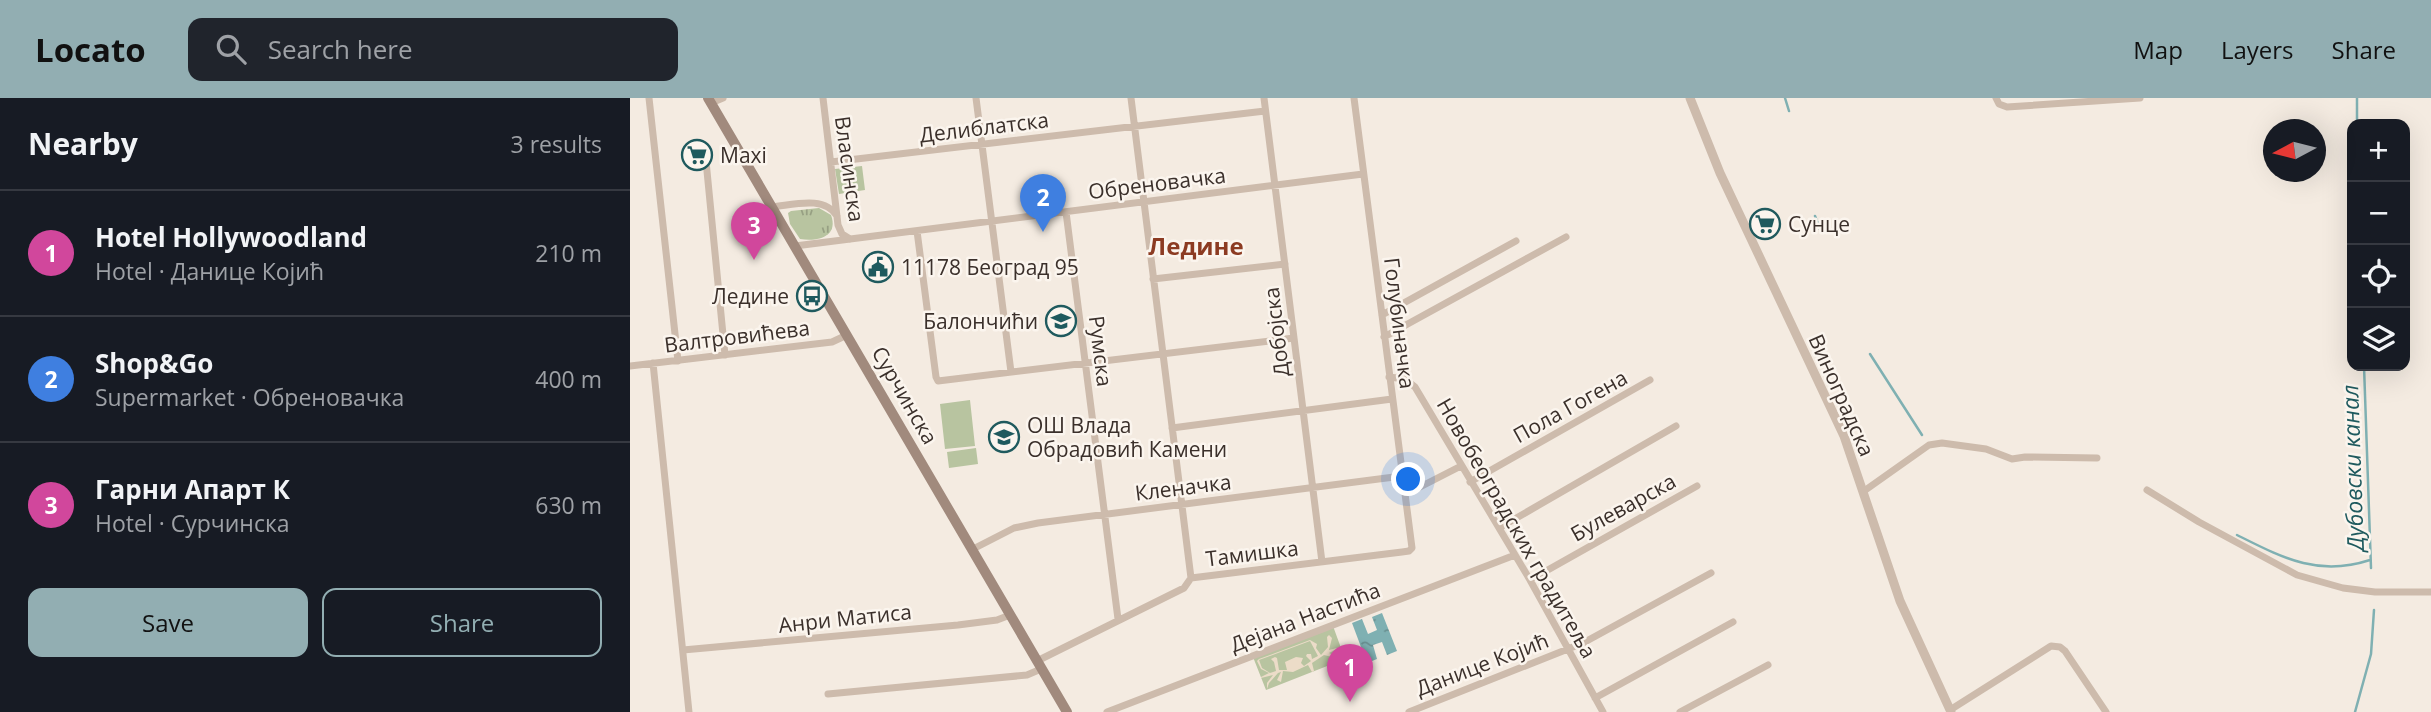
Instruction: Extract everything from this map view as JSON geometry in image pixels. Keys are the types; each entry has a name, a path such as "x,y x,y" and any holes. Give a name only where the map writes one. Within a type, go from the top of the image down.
{"main road":[{"name":"Сурчинска","path":"709,101 1067,712"}],"street":[{"path":"649,98 678,361"},
{"path":"709,101 723,98"},
{"name":"Власинска","path":"823,98 838,225 842,234 850,239"},
{"path":"976,98 1011,372"},
{"path":"1130,98 1191,578"},
{"name":"Добојска","path":"1264,98 1322,562"},
{"name":"Голубиначка","path":"1354,98 1412,542 1409,551"},
{"name":"Виноградска","path":"1690,98 1730,196 1830,403 1864,491 1900,601 1950,711"},
{"path":"1996,98 1999,104 2007,107 2140,98"},
{"name":"Делиблатска","path":"831,162 1265,111"},
{"path":"706,161 725,355"},
{"name":"Обреновачка","path":"795,246 1363,174"},
{"path":"818,203 829,197 834,185"},
{"path":"772,207 818,203 828,206 837,216"},
{"name":"Румска","path":"1066,212 1118,619"},
{"path":"830,241 838,225"},
{"path":"917,231 937,380 1294,338"},
{"path":"1384,337 1566,237"},
{"path":"1382,314 1516,241"},
{"path":"1153,279 1285,264"},
{"name":"Валтровићева","path":"630,366 832,342 847,335"},
{"path":"653,363 689,712"},
{"name":"Новобеоградских градитеља","path":"1390,377 1405,379 1413,384 1530,580 1603,712"},
{"name":"Пола Гогена","path":"1470,482 1650,380"},
{"path":"1172,428 1392,399"},
{"path":"1499,527 1676,426"},
{"path":"1864,491 1929,445 1942,443 1986,449 2012,459 2097,458"},
{"path":"1405,491 1418,488 1461,466"},
{"name":"Кленачка","path":"973,549 1014,528 1402,476"},
{"name":"Булеварска","path":"1530,580 1697,486"},
{"path":"2147,490 2208,527 2297,575 2343,589 2431,592"},
{"name":"Тамишка","path":"828,694 1027,675 1039,665 1118,619 1184,588 1191,578 1409,551"},
{"name":"Дејана Настића","path":"1107,712 1515,555"},
{"name":"Данице Којић","path":"1409,712 1568,649 1712,573"},
{"name":"Анри Матиса","path":"683,650 958,625 997,620 1010,614"},
{"path":"1595,698 1732,622"},
{"path":"1950,711 2006,673 2056,646 2067,653 2106,712"},
{"path":"1680,712 1768,665"}],"green space":[{"path":"862,166 865,190 839,194 835,169"},
{"path":"819,208 831,215 833,222 829,233 819,239 800,239 790,224 788,213"},
{"path":"970,400 975,446 945,449 940,404"},
{"path":"976,448 978,464 949,468 947,452"},
{"path":"1333,626 1345,659 1266,690 1253,657"}],"shaded area":[{"path":"1329,635 1332,638 1329,650 1341,647 1329,653 1337,662 1324,655 1312,663 1314,671 1312,672 1308,665 1293,672 1283,671 1281,682 1277,680 1281,672 1269,683 1267,689 1267,683 1273,675 1261,678 1269,673 1261,669 1257,661 1259,659 1310,640 1317,644 1316,648 1321,655 1328,647","holes":["1310,641 1318,656 1312,659 1311,654 1307,654 1311,661 1304,666 1301,663 1303,658 1296,657 1285,662 1287,670 1279,670 1275,657 1271,659 1276,671 1270,673 1262,668 1259,660"]}],"water":[{"path":"1382,613 1397,651 1387,655 1382,642 1373,645 1377,659 1367,663 1352,623 1362,619 1368,634 1377,630 1372,617"}],"waterway":[{"path":"1785,98 1789,111"},
{"name":"Дубовски канал","path":"2357,98 2357,119"},
{"path":"1815,216 1821,232"},
{"path":"1870,354 1922,435"},
{"name":"Дубовски канал","path":"2364,371 2371,568"},
{"path":"2237,535 2286,558 2317,566 2351,565 2370,560"},
{"name":"Дубовски канал","path":"2355,712 2371,654 2374,610"}],"place":[{"name":"Maxi","path":"697,155"},
{"name":"Сунце","path":"1765,224"},
{"name":"Shop&Go","path":"1043,232"},
{"name":"Гарни Апарт К","path":"754,260"},
{"name":"11178 Београд 95","path":"878,267"},
{"name":"Ледине","path":"812,296"},
{"name":"Балончићи","path":"1061,321"},
{"name":"ОШ Влада Обрадовић Камени","path":"1004,437"},
{"name":"Hotel Hollywoodland","path":"1350,702"}],"district":[{"name":"Ледине","path":"1196,245"}]}
